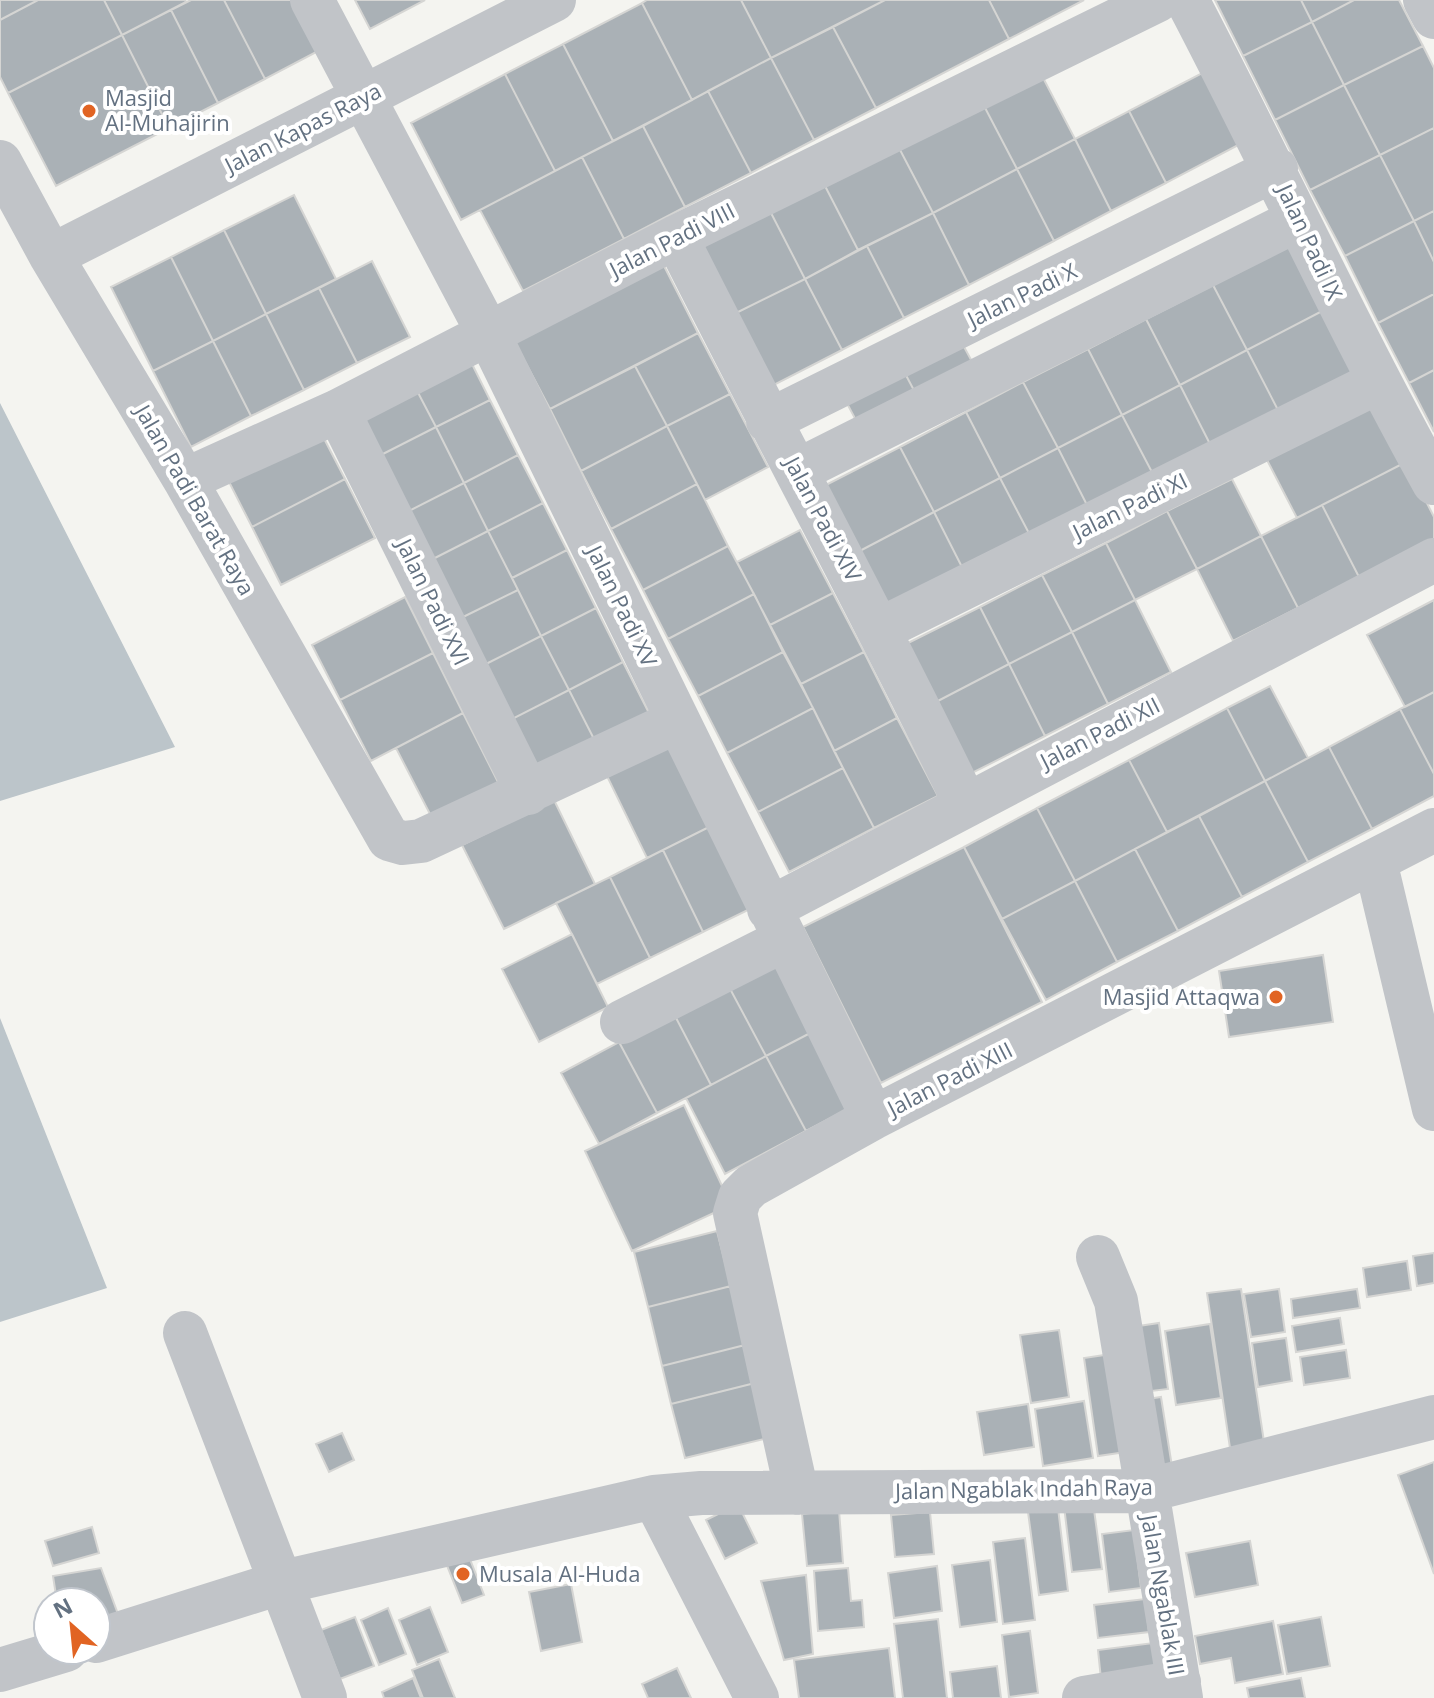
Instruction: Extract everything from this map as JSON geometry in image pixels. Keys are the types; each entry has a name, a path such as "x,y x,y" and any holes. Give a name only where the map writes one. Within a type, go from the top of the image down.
{"street":[{"name":"Jalan Padi XV","path":"312,0 488,333 873,1118"},
{"name":"Jalan Kapas Raya","path":"51,256 554,0"},
{"name":"Jalan Padi VIII","path":"185,480 338,411 676,237 1158,0"},
{"name":"Jalan Padi IX","path":"1187,0 1276,169 1297,220 1378,382 1434,483"},
{"path":"1425,0 1434,17"},
{"name":"Jalan Padi Barat Raya","path":"0,162 51,256 185,480 389,839 403,843 421,841 528,793"},
{"name":"Jalan Padi X","path":"768,421 1276,169"},
{"path":"799,470 1297,220"},
{"name":"Jalan Padi XIV","path":"676,237 768,421 799,470 881,629 965,803"},
{"name":"Jalan Padi XI","path":"881,629 1378,382"},
{"name":"Jalan Padi XVI","path":"338,411 528,793"},
{"name":"Jalan Padi XII","path":"622,1022 965,803 1434,560"},
{"path":"528,793 678,721"},
{"name":"Jalan Padi XIII","path":"797,1493 735,1213 740,1197 751,1186 873,1118 1434,830"},
{"path":"1375,861 1434,1109"},
{"name":"Jalan Ngablak III","path":"1098,1257 1116,1301 1180,1690"},
{"path":"185,1333 325,1698"},
{"name":"Jalan Ngablak Indah Raya","path":"112,1636 283,1582 671,1496 1145,1491 1434,1417"},
{"path":"671,1496 757,1698"},
{"path":"0,1670 32,1660"},
{"path":"0,1678 5,1698"},
{"path":"1084,1698 1180,1690"}],"shaded area":[{"path":"0,403 175,747 0,801"},
{"path":"0,1018 107,1288 0,1322"}],"building":[{"path":"0,0 38,0 0,20"},
{"path":"38,0 104,0 122,35 8,93 0,77 0,20"},
{"path":"104,0 185,0 186,2 122,35"},
{"path":"191,0 224,0 265,79 218,103 171,10"},
{"path":"224,0 297,0 322,49 265,79"},
{"path":"355,0 425,0 370,29"},
{"path":"647,0 741,0 771,58 692,100 642,3"},
{"path":"741,0 885,0 771,58"},
{"path":"885,0 989,0 1009,39 876,108 833,27"},
{"path":"989,0 1084,0 1009,39"},
{"path":"1215,0 1301,0 1312,22 1243,56"},
{"path":"1301,0 1354,0 1312,22"},
{"path":"1354,0 1399,0 1423,46 1344,85 1312,22"},
{"path":"642,3 692,100 613,141 563,44"},
{"path":"171,10 218,103 169,128 122,35"},
{"path":"1312,22 1344,85 1275,120 1243,56"},
{"path":"833,27 876,108 814,140 771,58"},
{"name":"Masjid Al-Muhajirin","path":"122,35 169,128 56,186 8,93"},
{"path":"563,44 613,141 555,171 505,74"},
{"path":"1423,46 1434,68 1434,128 1380,155 1344,85"},
{"path":"771,58 814,140 751,173 708,91"},
{"path":"1208,70 1244,142 1166,183 1129,111"},
{"path":"1040,72 1075,139 1017,169 982,102"},
{"path":"505,74 555,171 461,220 411,123"},
{"path":"1344,85 1380,155 1310,190 1275,120"},
{"path":"708,91 751,173 685,207 643,126"},
{"path":"982,102 1017,169 933,213 898,146"},
{"path":"1129,111 1166,183 1111,211 1075,139"},
{"path":"643,126 685,207 624,239 582,157"},
{"path":"1434,128 1434,211 1414,221 1380,155"},
{"path":"1075,139 1111,211 1054,241 1017,169"},
{"path":"898,146 933,213 858,250 824,184"},
{"path":"1380,155 1414,221 1345,256 1310,190"},
{"path":"582,157 624,239 523,291 480,210"},
{"path":"1017,169 1054,241 969,285 933,213"},
{"path":"824,184 858,250 805,279 770,211"},
{"path":"294,195 336,279 266,314 224,230"},
{"path":"770,211 805,279 730,316 696,250"},
{"path":"1434,211 1434,262 1414,221"},
{"path":"933,213 969,285 904,318 867,246"},
{"path":"1414,221 1434,262 1434,294 1378,323 1345,256"},
{"path":"224,230 266,314 213,341 171,257"},
{"path":"1294,243 1328,308 1247,350 1213,285"},
{"path":"867,246 904,318 842,350 805,279"},
{"path":"171,257 213,341 153,371 111,287"},
{"path":"372,261 410,337 357,363 319,288"},
{"path":"662,262 698,333 550,409 513,339"},
{"path":"805,279 842,350 768,388 730,316"},
{"path":"1213,285 1247,350 1180,385 1146,319"},
{"path":"319,288 357,363 304,390 266,314"},
{"path":"1434,294 1434,370 1409,383 1378,323"},
{"path":"1328,308 1360,370 1279,412 1247,350"},
{"path":"266,314 304,390 251,416 213,341"},
{"path":"1146,319 1180,385 1122,415 1088,349"},
{"path":"698,333 730,394 667,426 635,366"},
{"path":"957,334 975,367 917,396 900,364"},
{"path":"213,341 251,416 191,447 153,371"},
{"path":"1088,349 1122,415 1058,448 1023,382"},
{"path":"1247,350 1279,412 1211,446 1180,385"},
{"path":"469,358 490,400 436,427 414,385"},
{"path":"900,364 917,396 859,426 842,394"},
{"path":"635,366 667,426 581,471 550,409"},
{"path":"1434,370 1434,432 1409,383"},
{"path":"1023,382 1058,448 1000,478 966,412"},
{"path":"414,385 436,427 375,458 353,416"},
{"path":"1180,385 1211,446 1154,476 1122,415"},
{"path":"730,394 768,467 705,500 667,426"},
{"path":"490,400 518,455 464,483 436,427"},
{"path":"1377,405 1406,462 1297,518 1267,460"},
{"path":"966,412 1000,478 934,512 900,447"},
{"path":"1122,415 1154,476 1089,509 1058,448"},
{"path":"667,426 697,484 611,529 581,471"},
{"path":"318,427 345,479 252,527 225,474"},
{"path":"436,427 464,483 403,514 375,458"},
{"path":"900,447 934,512 854,554 820,488"},
{"path":"1058,448 1089,509 1032,539 1000,478"},
{"path":"518,455 543,503 488,531 464,483"},
{"path":"1406,462 1434,517 1434,539 1359,577 1322,505"},
{"path":"1000,478 1032,539 965,573 934,512"},
{"path":"345,479 375,538 281,585 252,527"},
{"path":"1232,479 1261,536 1197,569 1167,511"},
{"path":"464,483 488,531 427,562 403,514"},
{"path":"697,484 728,546 643,590 611,529"},
{"path":"543,503 567,550 512,578 488,531"},
{"path":"1322,505 1359,577 1298,608 1261,536"},
{"path":"1167,511 1197,569 1135,600 1106,543"},
{"path":"934,512 965,573 885,614 854,554"},
{"path":"800,530 833,593 770,625 737,562"},
{"path":"488,531 518,590 457,620 427,562"},
{"path":"1261,536 1298,608 1233,641 1197,569"},
{"path":"1106,543 1135,600 1072,632 1042,575"},
{"path":"728,546 754,594 668,639 643,590"},
{"path":"567,550 596,608 541,636 512,578"},
{"path":"1042,575 1072,632 1009,664 980,607"},
{"path":"518,590 541,636 480,667 457,620"},
{"path":"833,593 864,652 801,684 770,625"},
{"path":"754,594 783,652 698,696 668,639"},
{"path":"405,597 433,653 340,700 312,645"},
{"path":"1135,600 1171,672 1108,704 1072,632"},
{"path":"1434,600 1434,692 1405,707 1367,635"},
{"path":"980,607 1009,664 934,703 904,645"},
{"path":"596,608 623,662 569,690 541,636"},
{"path":"1072,632 1108,704 1045,736 1009,664"},
{"path":"541,636 569,690 508,721 480,667"},
{"path":"783,652 813,708 727,753 698,696"},
{"path":"864,652 897,718 834,751 801,684"},
{"path":"433,653 463,713 371,761 340,700"},
{"path":"623,662 650,715 596,743 569,690"},
{"path":"1009,664 1045,736 970,774 934,703"},
{"path":"1270,686 1308,758 1265,781 1227,708"},
{"path":"569,690 596,743 535,774 508,721"},
{"path":"1434,692 1434,774 1400,709"},
{"path":"813,708 843,768 758,812 727,753"},
{"path":"1227,708 1265,781 1167,832 1129,760"},
{"path":"1400,709 1434,774 1434,796 1372,829 1329,747"},
{"path":"463,713 499,784 432,818 396,748"},
{"path":"897,718 938,796 874,828 834,751"},
{"path":"668,743 709,827 647,858 606,774"},
{"path":"1329,747 1372,829 1308,862 1265,781"},
{"path":"1129,760 1167,832 1075,881 1037,808"},
{"path":"843,768 874,828 789,872 758,812"},
{"path":"1265,781 1308,862 1242,897 1199,816"},
{"path":"554,800 595,884 504,929 462,845"},
{"path":"1037,808 1075,881 1002,919 964,847"},
{"path":"1199,816 1242,897 1178,931 1135,849"},
{"path":"709,827 750,909 703,932 663,850"},
{"path":"964,847 1042,1002 881,1083 803,927"},
{"path":"1135,849 1178,931 1117,962 1075,881"},
{"path":"663,850 703,932 650,958 610,877"},
{"path":"610,877 650,958 597,984 556,903"},
{"path":"1075,881 1117,962 1046,1000 1002,919"},
{"path":"572,934 608,1007 539,1042 502,969"},
{"name":"Masjid Attaqwa","path":"1323,955 1333,1022 1229,1037 1219,971"},
{"path":"780,957 818,1029 766,1056 728,985"},
{"path":"728,985 766,1056 711,1085 674,1014"},
{"path":"674,1014 711,1085 657,1113 619,1042"},
{"path":"818,1029 858,1104 806,1131 766,1056"},
{"path":"619,1042 657,1113 599,1144 561,1073"},
{"path":"766,1056 806,1131 725,1174 686,1098"},
{"path":"684,1105 731,1205 632,1251 585,1151"},
{"path":"717,1231 731,1286 648,1307 634,1252"},
{"path":"1434,1253 1434,1283 1417,1286 1413,1256"},
{"path":"1407,1261 1411,1290 1367,1297 1363,1268"},
{"path":"731,1286 745,1345 662,1366 648,1307"},
{"path":"1241,1289 1264,1442 1230,1448 1207,1293"},
{"path":"1279,1289 1285,1332 1251,1337 1244,1294"},
{"path":"1357,1289 1360,1308 1293,1318 1291,1299"},
{"path":"1340,1318 1344,1344 1296,1352 1292,1326"},
{"path":"1159,1323 1168,1389 1135,1393 1125,1328"},
{"path":"1210,1324 1221,1398 1176,1405 1165,1331"},
{"path":"1059,1330 1069,1397 1031,1403 1020,1335"},
{"path":"1286,1338 1292,1381 1258,1387 1252,1343"},
{"path":"745,1345 755,1383 671,1404 662,1366"},
{"path":"1346,1350 1350,1378 1304,1385 1300,1357"},
{"path":"1118,1353 1133,1451 1098,1456 1084,1358"},
{"path":"755,1383 768,1438 685,1458 671,1404"},
{"path":"1161,1397 1173,1473 1152,1476 1141,1400"},
{"path":"1084,1401 1093,1458 1043,1466 1035,1409"},
{"path":"1028,1404 1034,1447 984,1455 977,1412"},
{"path":"342,1433 354,1460 329,1472 316,1444"},
{"path":"1434,1462 1434,1574 1398,1475"},
{"path":"1093,1502 1102,1569 1072,1572 1064,1506"},
{"path":"738,1504 757,1543 725,1559 706,1520"},
{"path":"1058,1508 1068,1591 1039,1595 1028,1512"},
{"path":"839,1510 843,1563 807,1566 802,1514"},
{"path":"930,1512 934,1554 895,1557 891,1515"},
{"path":"92,1527 99,1553 53,1566 45,1541"},
{"path":"1134,1530 1141,1588 1109,1592 1102,1534"},
{"path":"1025,1538 1035,1620 1003,1624 993,1542"},
{"path":"1250,1541 1258,1585 1195,1597 1186,1553"},
{"name":"Musala Al-Huda","path":"464,1544 484,1595 462,1603 442,1553"},
{"path":"990,1560 997,1622 960,1627 952,1565"},
{"path":"937,1566 942,1611 894,1618 888,1573"},
{"path":"101,1568 108,1586 55,1586 53,1576"},
{"path":"848,1568 851,1601 862,1600 864,1627 818,1631 814,1571"},
{"path":"806,1575 813,1654 784,1660 761,1581"},
{"path":"571,1584 582,1642 541,1651 529,1592"},
{"path":"112,1598 122,1625 112,1627"},
{"path":"1145,1599 1149,1632 1098,1638 1094,1605"},
{"path":"430,1607 448,1652 417,1665 399,1620"},
{"path":"388,1608 406,1654 379,1665 361,1620"},
{"path":"355,1617 374,1666 340,1679 321,1630"},
{"path":"1321,1617 1330,1666 1287,1674 1278,1625"},
{"path":"938,1619 947,1698 903,1698 894,1624"},
{"path":"1273,1621 1283,1674 1235,1683 1231,1658 1200,1664 1195,1636"},
{"path":"1030,1631 1038,1693 1009,1697 1002,1635"},
{"path":"1153,1643 1157,1671 1101,1679 1098,1650"},
{"path":"889,1648 895,1698 799,1698 794,1660"},
{"path":"439,1659 455,1698 423,1698 412,1670"},
{"path":"997,1666 1001,1698 953,1698 950,1672"},
{"path":"677,1668 691,1698 648,1698 642,1684"},
{"path":"413,1678 421,1698 384,1698 382,1692"},
{"path":"1301,1678 1305,1698 1249,1698 1247,1688"}],"place":[{"name":"Masjid Al-Muhajirin","path":"89,111"},
{"name":"Masjid Attaqwa","path":"1276,997"},
{"name":"Musala Al-Huda","path":"463,1574"}]}
